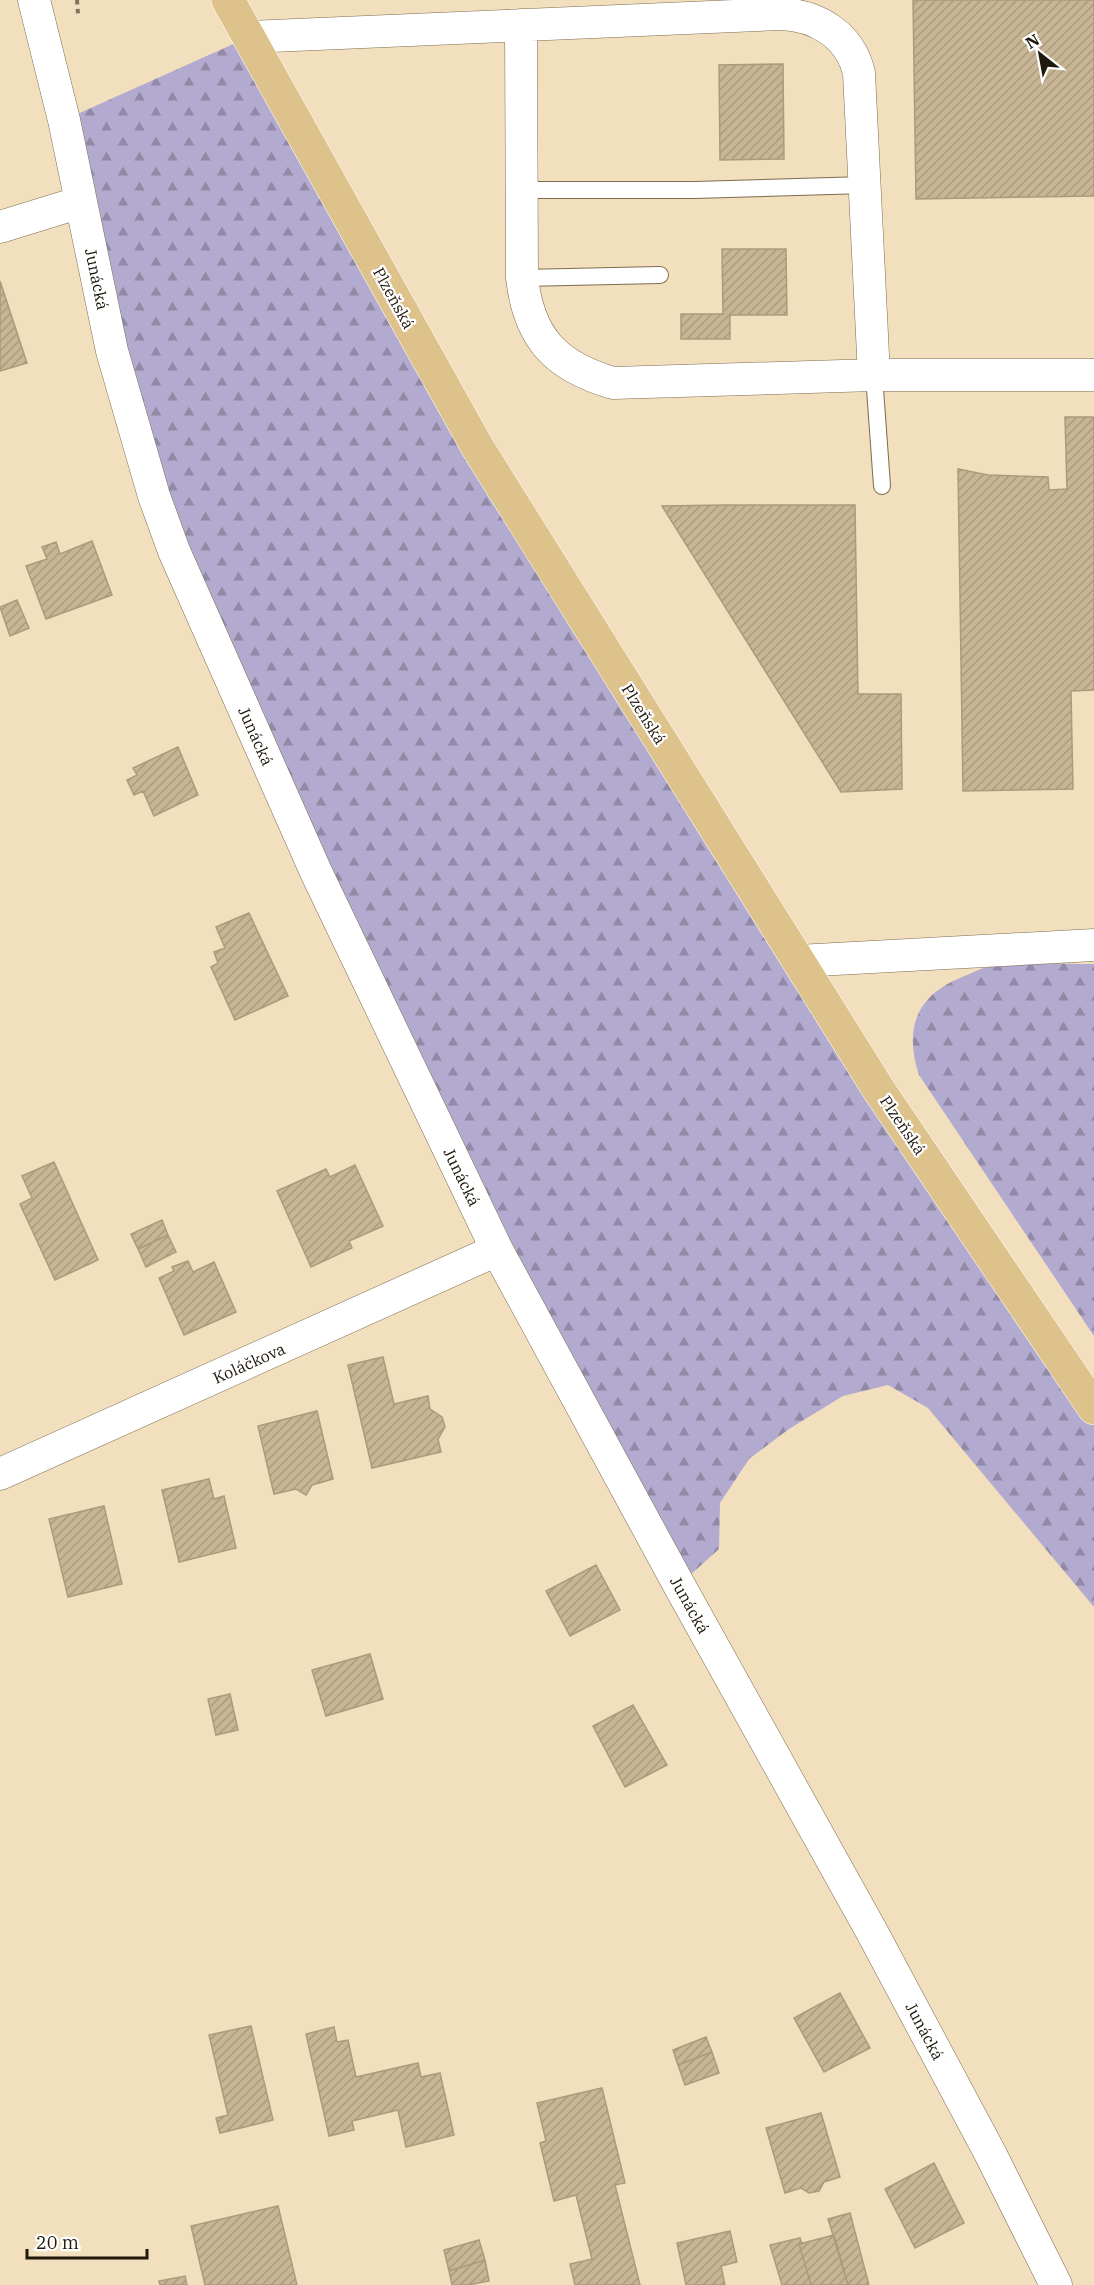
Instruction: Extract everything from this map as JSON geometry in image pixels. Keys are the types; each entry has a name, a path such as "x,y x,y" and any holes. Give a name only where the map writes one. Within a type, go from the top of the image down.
{"main road":[{"name":"Plzeňská","path":"228,0 478,448 879,1090 1094,1408"}],"street":[{"name":"Junácká","path":"34,0 81,202 112,351 154,496 174,551 316,872 497,1250 684,1595 872,1932 990,2153 1048,2284"},
{"path":"249,37 780,14 803,16 821,23 849,48 858,65 866,185 874,375"},
{"path":"521,25 522,278 525,301 532,323 544,344 581,371 613,382 874,375 1094,375"},
{"path":"0,227 81,202"},
{"path":"798,961 1094,945"},
{"name":"Koláčkova","path":"0,1474 497,1250"}],"lane":[{"path":"521,190 694,190 866,185"},
{"path":"522,278 660,275"},
{"path":"874,375 882,486"}],"path":[{"path":"77,0 78,22"}],"green space":[{"path":"249,37 478,448 1094,1400 1094,1607 928,1408 888,1385 843,1396 789,1429 749,1459 720,1503 719,1549 679,1585 497,1250 174,551 64,120"},
{"path":"1014,964 1094,964 1094,1336 919,1075 913,1041 914,1027 926,1002 950,982 978,970"}],"building":[{"path":"913,0 1094,0 1094,196 916,199"},
{"path":"783,64 784,159 720,160 719,65"},
{"path":"722,249 786,249 787,315 730,315 730,339 681,339 681,314 723,314"},
{"path":"0,281 27,363 0,371"},
{"path":"1065,417 1094,417 1094,690 1071,691 1073,789 963,791 958,469 988,475 1048,477 1049,490 1067,489"},
{"path":"855,505 858,694 901,694 902,789 841,792 662,506"},
{"path":"92,541 112,595 46,619 26,566 47,559 42,547 56,542 60,554"},
{"path":"17,600 29,628 10,636 0,607"},
{"path":"178,747 198,795 154,816 143,791 134,795 127,780 137,775 133,768"},
{"path":"249,913 288,996 235,1020 211,967 218,963 214,952 225,948 216,927"},
{"path":"54,1162 98,1260 55,1280 20,1204 32,1198 22,1176"},
{"path":"355,1165 383,1226 349,1241 352,1248 311,1267 277,1191 326,1169 330,1177"},
{"path":"162,1220 168,1235 138,1249 131,1234"},
{"path":"168,1235 176,1252 146,1267 138,1249"},
{"path":"188,1261 193,1272 214,1262 236,1312 184,1335 159,1278 174,1271 172,1267"},
{"path":"383,1357 394,1404 428,1396 430,1409 442,1417 445,1427 438,1439 441,1452 372,1468 348,1365"},
{"path":"317,1411 333,1479 312,1485 306,1495 296,1489 274,1494 258,1426"},
{"path":"209,1479 214,1499 224,1496 236,1548 179,1562 162,1490"},
{"path":"104,1506 122,1584 68,1597 49,1519"},
{"path":"596,1565 620,1610 570,1636 546,1591"},
{"path":"370,1654 383,1699 326,1716 312,1670"},
{"path":"230,1694 238,1730 216,1735 208,1699"},
{"path":"633,1705 667,1765 625,1787 593,1726"},
{"path":"840,1993 870,2048 824,2072 794,2018"},
{"path":"251,2026 273,2120 220,2133 216,2118 228,2115 209,2035"},
{"path":"334,2027 337,2042 348,2040 356,2077 418,2063 421,2077 440,2073 454,2135 406,2147 398,2110 352,2121 354,2130 329,2136 306,2034"},
{"path":"706,2037 712,2052 678,2065 673,2050"},
{"path":"712,2052 719,2073 685,2085 678,2065"},
{"path":"602,2088 625,2183 615,2185 640,2285 575,2285 570,2264 592,2259 576,2195 554,2201 540,2143 546,2141 537,2103"},
{"path":"821,2113 840,2177 824,2182 819,2191 809,2193 801,2188 785,2193 766,2128"},
{"path":"934,2163 964,2223 915,2248 885,2189"},
{"path":"278,2206 297,2285 205,2285 191,2226"},
{"path":"850,2213 869,2285 848,2285 828,2219"},
{"path":"730,2231 737,2262 721,2266 725,2285 686,2285 677,2243"},
{"path":"834,2235 848,2285 811,2285 799,2244"},
{"path":"800,2238 802,2244 799,2244 811,2285 782,2285 770,2245"},
{"path":"479,2240 485,2260 449,2271 444,2250"},
{"path":"485,2260 489,2281 452,2285 449,2271"},
{"path":"185,2276 187,2285 160,2285 159,2281"}]}
